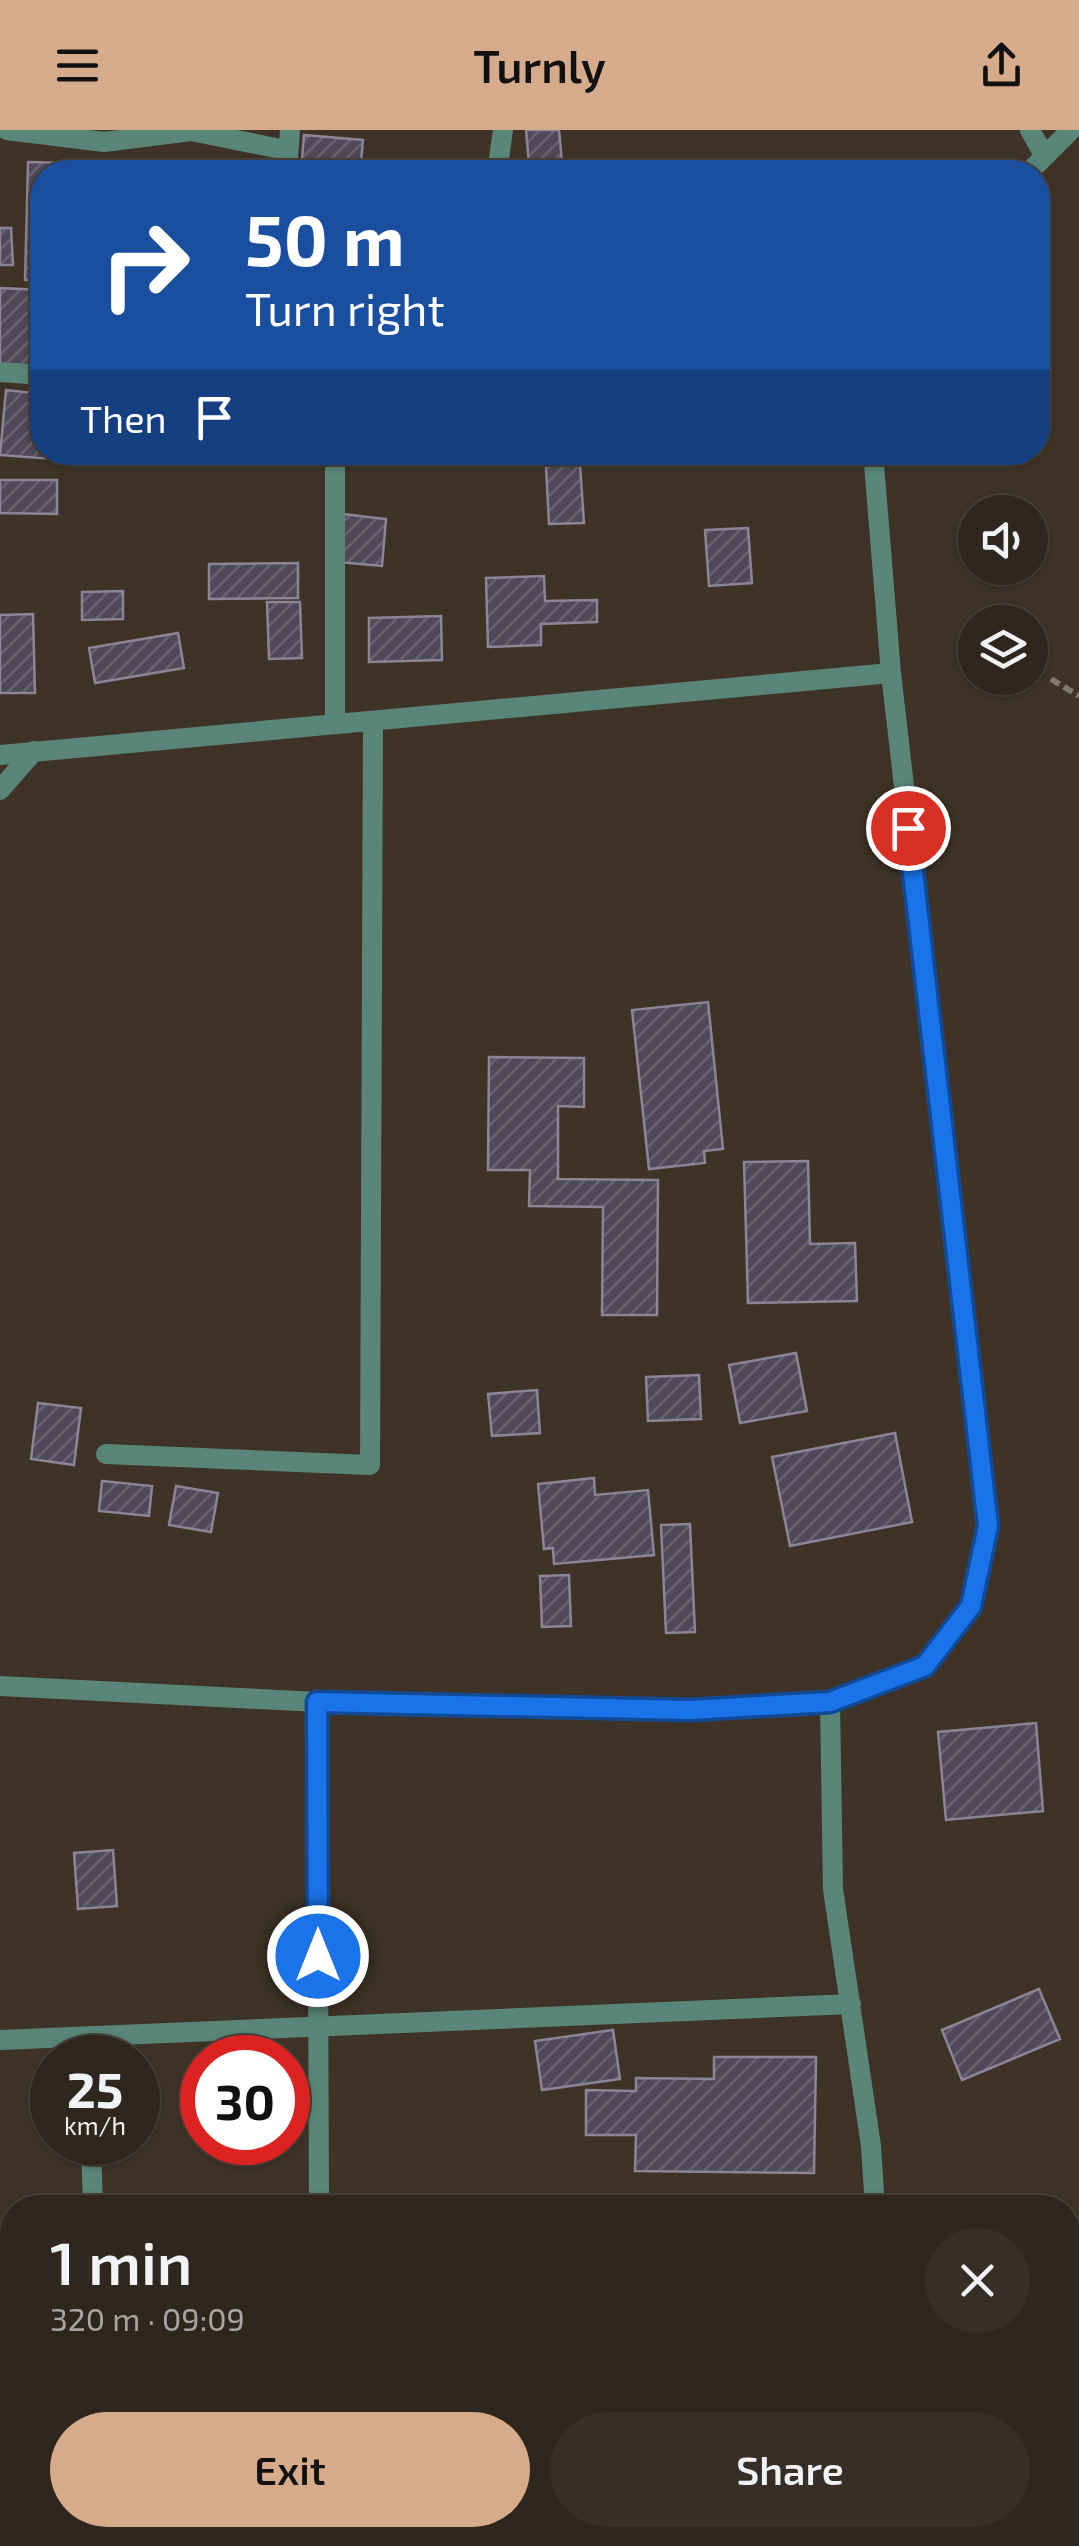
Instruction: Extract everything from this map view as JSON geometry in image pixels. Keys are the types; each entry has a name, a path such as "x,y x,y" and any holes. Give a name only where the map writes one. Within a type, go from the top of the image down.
{"street":[{"path":"6,130 104,142 191,131 276,148"},
{"path":"289,160 290,130"},
{"path":"498,160 503,130"},
{"path":"1030,130 1044,155"},
{"path":"1040,160 1070,130"},
{"path":"0,372 30,374"},
{"path":"334,724 335,465"},
{"path":"0,1686 317,1702 690,1710 830,1702 925,1666 971,1606 988,1526 890,673 874,465"},
{"path":"0,754 890,673"},
{"path":"106,1454 370,1466 374,722"},
{"path":"0,790 34,752"},
{"path":"317,1702 319,2195"},
{"path":"830,1702 833,1890 872,2146 874,2195"},
{"path":"160,2042 318,2028 851,2004"},
{"path":"0,2040 30,2043"},
{"path":"92,2165 93,2195"}],"path":[{"path":"1051,678 1079,696"}],"building":[{"path":"526,130 559,130 562,160 529,160"},
{"path":"304,135 363,140 361,160 302,160"},
{"path":"28,162 30,162 30,280 25,280"},
{"path":"0,228 11,228 13,265 0,265"},
{"path":"0,288 30,289 30,367 0,366"},
{"path":"6,390 30,393 30,457 0,455"},
{"path":"580,465 584,523 549,524 546,466"},
{"path":"0,480 57,480 57,514 0,513"},
{"path":"343,514 386,519 382,566 338,562"},
{"path":"748,528 752,583 709,586 705,530"},
{"path":"298,563 298,598 209,599 209,564"},
{"path":"544,576 545,601 597,600 597,622 541,624 541,645 488,647 486,578"},
{"path":"123,591 123,619 82,620 82,592"},
{"path":"267,602 300,602 302,658 269,659"},
{"path":"33,614 35,693 0,693 0,615"},
{"path":"441,616 442,660 369,662 369,618"},
{"path":"178,633 184,668 95,683 89,648"},
{"path":"708,1002 723,1149 704,1151 705,1163 649,1169 632,1010"},
{"path":"489,1057 584,1058 584,1107 558,1106 558,1179 658,1180 657,1315 602,1315 603,1207 529,1206 530,1170 488,1170"},
{"path":"808,1161 810,1244 855,1243 857,1301 748,1303 744,1162"},
{"path":"796,1353 807,1411 740,1423 729,1365"},
{"path":"699,1375 701,1419 648,1421 646,1377"},
{"path":"537,1390 540,1433 492,1436 488,1394"},
{"path":"38,1403 81,1408 74,1465 31,1459"},
{"path":"895,1433 912,1522 790,1546 772,1457"},
{"path":"594,1478 595,1495 648,1490 654,1555 554,1564 553,1548 544,1549 538,1484"},
{"path":"102,1481 152,1486 149,1516 99,1511"},
{"path":"176,1486 218,1493 211,1532 169,1525"},
{"path":"690,1524 695,1632 666,1633 661,1525"},
{"path":"569,1575 571,1626 542,1627 540,1576"},
{"path":"1036,1723 1043,1811 946,1820 938,1732"},
{"path":"113,1850 117,1906 78,1909 74,1853"},
{"path":"1039,1989 1060,2039 962,2080 942,2030"},
{"path":"613,2030 620,2079 542,2090 535,2041"},
{"path":"714,2057 816,2057 814,2173 635,2171 636,2135 586,2135 586,2090 636,2091 636,2078 714,2079"}],"route":[{"path":"318,1956 317,1702 690,1710 830,1702 925,1666 971,1606 988,1526 908,828"}]}
